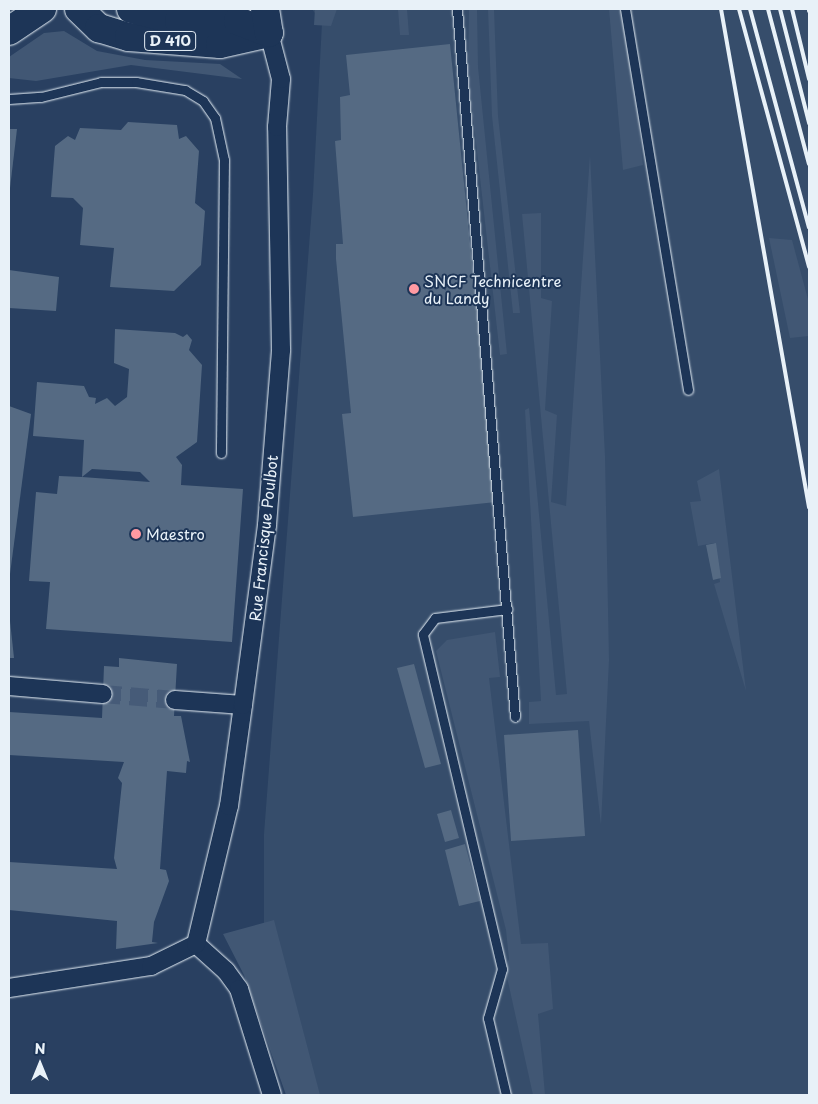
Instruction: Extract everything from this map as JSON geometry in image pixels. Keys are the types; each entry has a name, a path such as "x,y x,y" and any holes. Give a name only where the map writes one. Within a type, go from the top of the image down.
{"main road":[{"path":"9,31 42,9"},
{"name":"D 410","path":"79,9 94,25 129,37 220,44 267,21"},
{"name":"D 410","path":"131,9 179,21 267,21"}],"street":[{"name":"Rue Francisque Poulbot","path":"196,944 229,806 267,525 281,350 277,128 281,79 267,21"},
{"path":"9,686 103,694"},
{"path":"175,700 243,705"},
{"path":"9,988 151,966 196,944 226,971 239,989 272,1095"}],"lane":[{"path":"457,9 515,718"},
{"path":"625,9 688,390"},
{"path":"9,100 101,82 136,82 185,90 203,101 215,118 224,160 221,452"},
{"path":"9,94 25,98"},
{"path":"506,1095 488,1018 502,969 423,634 435,618 507,609"}],"shaded area":[{"name":"SNCF Technicentre du Landy","path":"312,9 809,9 809,1095 294,1095 264,1010 264,834 313,194 322,23"},
{"path":"315,9 337,9 331,26 314,25"},
{"path":"398,9 407,9 409,35 400,35"},
{"path":"469,9 477,9 478,67 507,354 500,355 468,71"},
{"path":"488,9 494,9 498,116 520,313 513,313 492,116"},
{"path":"609,9 620,9 626,19 643,165 623,170"},
{"path":"64,31 97,51 145,60 220,64 242,79 131,65 36,81 9,78 9,57 44,33"},
{"path":"590,155 605,456 609,660 601,825 589,721 529,724 529,702 541,701 525,410 529,408 556,695 567,694 522,214 541,213 541,298 552,301 545,410 557,415 551,502 566,506"},
{"path":"769,238 792,240 809,303 809,336 790,338"},
{"path":"719,469 746,691 714,584 720,582 714,543 698,546 690,502 701,501 697,481"},
{"path":"495,632 500,677 489,678 521,944 548,943 553,1009 538,1014 545,1095 533,1095 505,968 509,959 506,930 436,651 447,640"},
{"path":"274,920 320,1095 286,1095 244,975 223,934"}],"building":[{"name":"SNCF Technicentre du Landy","path":"450,44 496,502 353,517 342,414 351,413 336,259 336,244 343,244 335,141 341,140 340,97 350,95 346,55"},
{"path":"128,122 177,125 179,139 186,136 199,151 195,203 205,211 201,265 174,291 110,287 114,248 80,245 83,208 73,198 51,197 55,146 68,136 75,140 80,128 121,130"},
{"path":"9,129 17,129 10,188 9,188"},
{"path":"9,270 59,277 56,311 9,308"},
{"name":"Maestro","path":"115,329 175,333 183,337 187,334 192,340 189,350 202,365 197,442 176,457 182,465 181,485 243,489 232,642 46,629 50,582 29,581 36,492 57,494 59,476 82,477 84,440 33,436 37,382 84,386 89,397 96,398 95,404 107,398 115,406 127,397 129,369 114,363","holes":["92,469 140,472 150,482 82,477"]},
{"path":"9,406 31,414 10,574 9,574"},
{"path":"716,543 721,578 713,580 706,545"},
{"path":"10,621 14,658 9,658"},
{"path":"119,658 177,664 174,716 181,716 190,762 187,761 186,773 167,771 160,869 166,870 169,881 154,922 152,942 158,943 116,949 117,921 9,910 9,862 117,869 114,858 122,783 118,778 124,762 9,755 9,712 102,718 104,666 119,667"},
{"path":"414,664 441,764 425,768 397,668"},
{"path":"578,730 585,836 511,841 504,735"},
{"path":"451,810 459,838 445,842 437,814"},
{"path":"465,844 480,901 459,906 445,850"}],"tunnel":[{"path":"103,694 175,700"}],"railway":[{"path":"721,9 809,507"},
{"path":"739,9 809,267"},
{"path":"750,9 809,227"},
{"path":"768,9 809,164"},
{"path":"780,9 809,123"},
{"path":"792,9 809,79"}],"place":[{"name":"SNCF Technicentre du Landy","path":"414,289"},
{"name":"Maestro","path":"136,534"}]}
